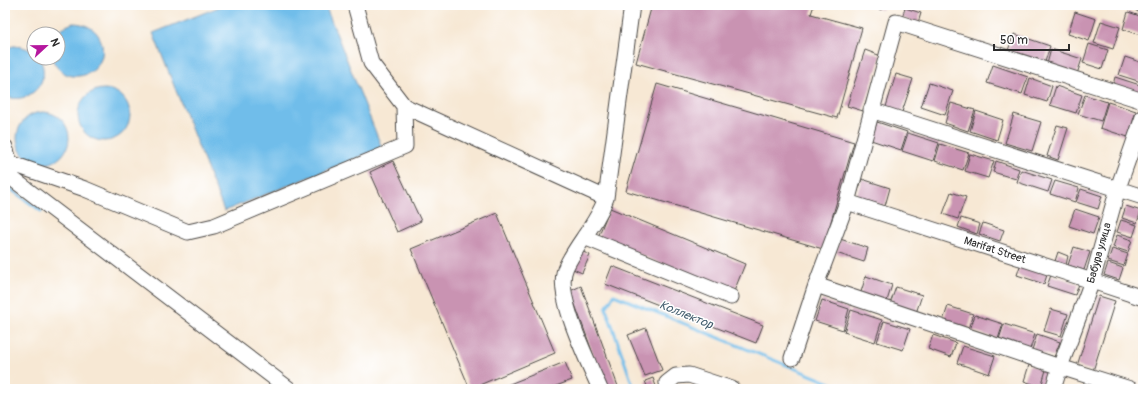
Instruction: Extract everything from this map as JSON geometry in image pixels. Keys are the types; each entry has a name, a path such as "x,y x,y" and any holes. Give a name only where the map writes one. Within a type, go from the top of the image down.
{"street":[{"path":"355,5 371,63 404,106 606,198"},
{"path":"600,389 570,315 564,292 565,269 601,212 606,198 632,5"},
{"path":"792,358 816,285 847,202 896,22 1143,100"},
{"path":"5,146 10,163 85,189 188,232 214,226 405,146 404,106"},
{"path":"872,110 1143,197"},
{"name":"Бабура улица","path":"1053,389 1092,281 1118,188 1143,117"},
{"path":"5,173 289,389"},
{"name":"Marifat Street","path":"847,202 1143,298"},
{"path":"584,237 730,297"},
{"path":"816,285 1130,389"},
{"path":"669,389 668,383 676,376 689,375 732,389"}],"water":[{"path":"224,5 325,5 382,148 224,211 153,33"},
{"path":"73,23 87,26 96,32 101,41 102,51 100,61 94,70 85,75 72,76 65,74 56,66 66,66 66,26"},
{"path":"13,46 26,48 26,66 43,66 41,83 30,95 22,98 5,96 5,49"},
{"path":"99,89 109,89 123,96 130,110 130,120 123,134 109,141 99,141 89,137 82,130 78,120 78,110 82,100 89,93"},
{"path":"38,112 48,112 62,119 69,133 69,143 62,157 48,164 38,164 28,160 21,153 17,143 17,133 21,123 28,116"}],"building":[{"path":"652,5 814,5 811,14 862,28 837,118 636,63"},
{"path":"876,5 883,5 882,10 875,8"},
{"path":"905,8 921,13 918,23 902,18"},
{"path":"1075,12 1096,19 1089,41 1068,34"},
{"path":"1128,12 1143,17 1143,36 1123,29"},
{"path":"1101,21 1120,27 1113,49 1094,43"},
{"path":"1014,34 1050,46 1044,65 1007,53"},
{"path":"1089,44 1108,50 1102,69 1083,63"},
{"path":"1051,49 1082,59 1077,74 1047,64"},
{"path":"865,50 881,56 863,111 847,106"},
{"path":"1125,57 1143,63 1141,82 1119,75"},
{"path":"993,65 1028,77 1022,94 987,83"},
{"path":"896,74 913,79 901,115 885,110"},
{"path":"1115,77 1143,86 1143,95 1113,85"},
{"path":"1030,78 1052,86 1047,102 1025,95"},
{"path":"929,83 953,91 945,115 921,107"},
{"path":"657,84 854,142 823,249 626,191"},
{"path":"1056,86 1082,95 1076,113 1050,105"},
{"path":"1085,95 1107,102 1101,121 1078,114"},
{"path":"1108,102 1136,111 1128,137 1100,128"},
{"path":"951,103 975,110 968,131 945,123"},
{"path":"976,111 1003,120 997,140 970,131"},
{"path":"1014,114 1041,122 1032,151 1005,143"},
{"path":"877,122 907,132 901,150 871,140"},
{"path":"1057,125 1068,128 1058,160 1047,156"},
{"path":"908,133 939,143 933,161 902,151"},
{"path":"940,144 969,153 963,170 935,161"},
{"path":"1143,146 1143,159 1139,158"},
{"path":"970,154 994,161 988,178 965,171"},
{"path":"393,161 421,221 397,232 370,172"},
{"path":"996,161 1019,169 1016,179 993,172"},
{"path":"1021,170 1052,180 1048,192 1017,182"},
{"path":"862,179 890,188 885,206 856,197"},
{"path":"1055,181 1079,188 1075,202 1050,194"},
{"path":"1081,189 1102,196 1098,209 1076,202"},
{"path":"951,192 966,197 958,219 943,214"},
{"path":"1126,206 1141,211 1137,223 1122,218"},
{"path":"610,208 745,264 733,294 598,237"},
{"path":"1075,209 1099,217 1093,234 1069,226"},
{"path":"497,213 555,353 470,389 411,249"},
{"path":"961,218 980,224 977,234 958,227"},
{"path":"1121,220 1137,225 1133,237 1117,232"},
{"path":"983,223 1004,230 1000,241 979,234"},
{"path":"1117,235 1132,240 1128,252 1113,247"},
{"path":"840,239 868,248 864,262 836,253"},
{"path":"1074,247 1090,252 1084,270 1068,265"},
{"path":"1112,249 1128,254 1124,266 1108,261"},
{"path":"581,251 590,255 582,273 573,269"},
{"path":"1058,252 1068,256 1066,265 1055,261"},
{"path":"1021,263 1048,272 1044,284 1017,275"},
{"path":"1108,263 1123,268 1119,280 1104,275"},
{"path":"612,266 763,325 756,343 605,284"},
{"path":"1051,275 1079,284 1075,295 1047,286"},
{"path":"866,276 892,285 886,304 860,295"},
{"path":"581,286 619,389 606,389 570,291"},
{"path":"896,287 922,295 916,313 890,304"},
{"path":"1099,296 1115,301 1093,371 1077,366"},
{"path":"822,300 849,309 843,330 815,321"},
{"path":"948,306 973,314 968,329 943,321"},
{"path":"1051,309 1068,314 1061,336 1044,331"},
{"path":"851,310 882,320 875,342 844,332"},
{"path":"975,315 1003,324 998,339 970,330"},
{"path":"884,321 910,329 903,350 877,342"},
{"path":"1004,324 1035,334 1030,349 999,339"},
{"path":"646,328 662,370 645,376 628,335"},
{"path":"1037,334 1060,342 1054,357 1032,350"},
{"path":"933,335 956,343 951,357 928,349"},
{"path":"963,346 995,356 989,374 957,363"},
{"path":"565,362 572,380 548,389 497,389"},
{"path":"1029,365 1046,370 1041,387 1024,381"},
{"path":"653,378 657,389 648,389 645,381"},
{"path":"1022,385 1034,389 1021,389"}],"waterway":[{"name":"Коллектор","path":"5,185 41,211"},
{"name":"Коллектор","path":"634,389 606,308 614,295 845,389"}]}
